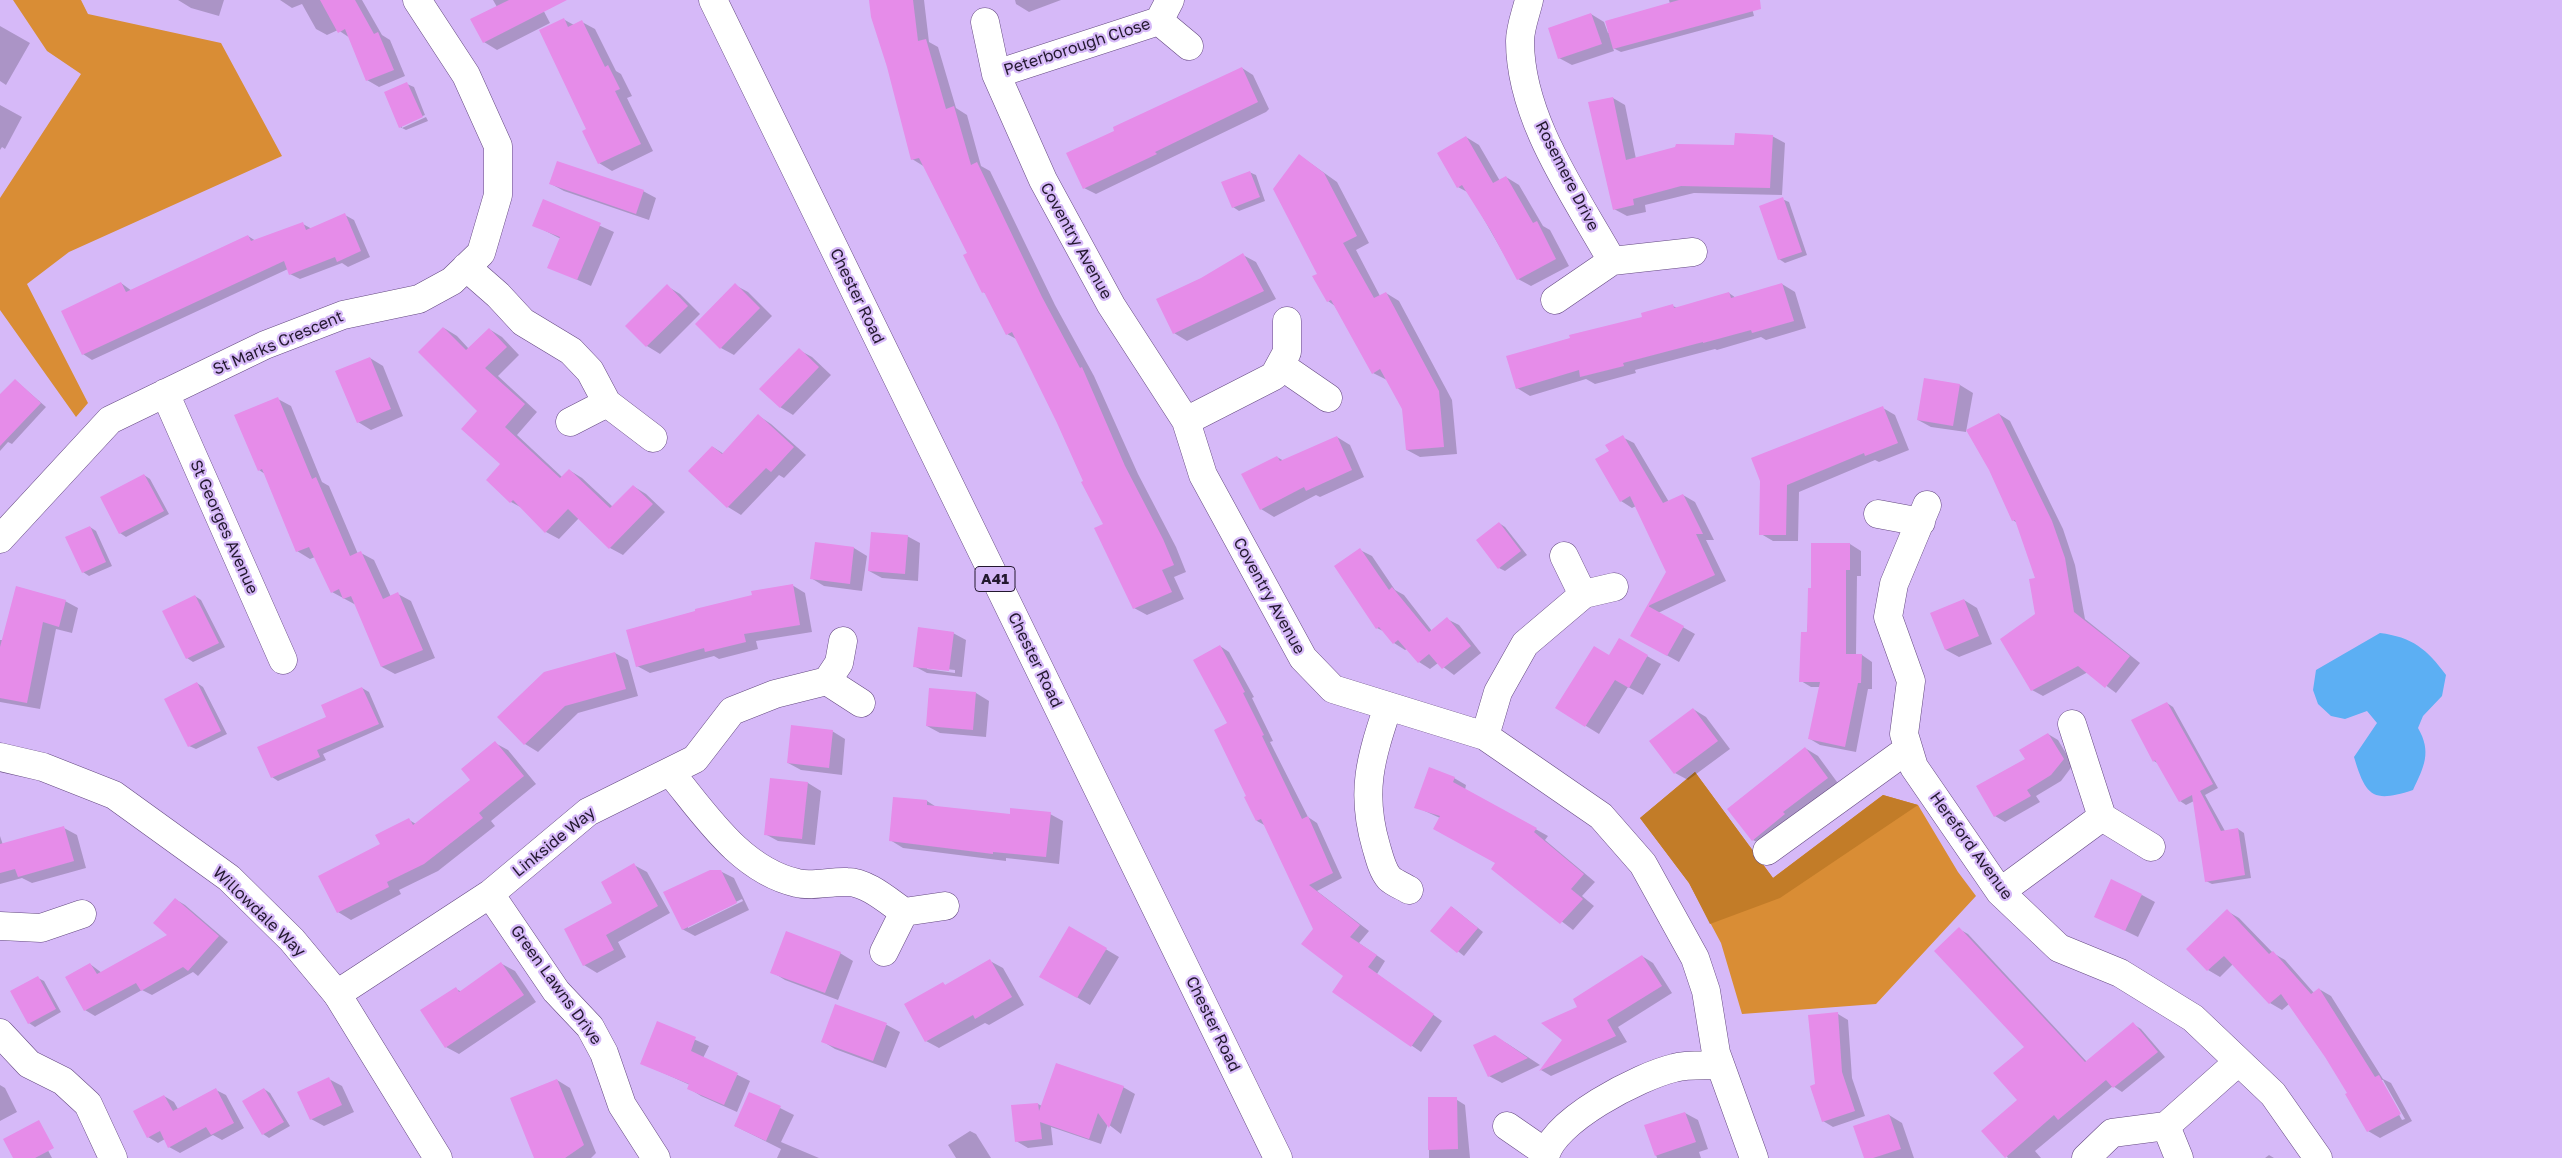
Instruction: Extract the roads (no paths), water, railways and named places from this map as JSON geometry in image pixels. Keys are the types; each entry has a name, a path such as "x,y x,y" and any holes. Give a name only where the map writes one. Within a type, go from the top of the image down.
{"street":[{"name":"Chester Road","path":"713,0 1278,1158"},
{"name":"Rosemere Drive","path":"1529,0 1520,40 1526,90 1543,135 1612,261"},
{"name":"St Marks Crescent","path":"0,539 110,420 266,345 343,315 419,299 452,280 481,253 498,195 498,146 466,76 421,1"},
{"name":"Peterborough Close","path":"996,74 1164,10 1188,46"},
{"name":"Coventry Avenue","path":"985,22 996,74 1043,180 1107,297 1186,421 1203,475 1303,658 1333,689 1485,736 1601,816 1643,864 1695,958 1706,991 1716,1054 1754,1158"},
{"path":"1555,300 1612,261 1693,252"},
{"path":"466,267 498,295 522,322 572,351 590,371 607,403 654,438"},
{"path":"1186,421 1274,376 1287,352 1287,321"},
{"path":"1280,365 1328,398"},
{"name":"St Georges Avenue","path":"165,393 283,660"},
{"path":"570,422 607,403"},
{"name":"Hereford Avenue","path":"1878,514 1924,514 1894,584 1888,617 1911,681 1904,734 1914,767 2000,892 2059,948 2120,973 2193,1018 2272,1094 2318,1158"},
{"path":"1564,556 1583,595"},
{"path":"1485,736 1498,692 1525,644 1583,595 1614,587"},
{"path":"843,641 839,663 826,681 862,703"},
{"name":"Linkside Way","path":"337,994 490,894 588,812 695,759 732,711 775,694 826,681"},
{"path":"1388,706 1373,750 1368,779 1368,817 1389,886"},
{"path":"2072,724 2102,816 2151,846"},
{"path":"1768,851 1908,749"},
{"name":"Willowdale Way","path":"0,757 43,767 114,795 229,878 292,940 337,994 433,1157"},
{"path":"670,772 723,836 762,869 798,884 849,882 877,893 904,912 945,906"},
{"path":"2000,892 2102,816"},
{"name":"Green Lawns Drive","path":"490,894 556,990 590,1027 604,1053 622,1105 656,1158"},
{"path":"884,952 904,912"},
{"path":"0,926 41,928 82,914"},
{"path":"0,1033 29,1064 63,1081 88,1104 114,1158"},
{"path":"2086,1158 2112,1133 2166,1126 2238,1062"},
{"path":"1507,1126 1545,1156 1554,1138 1587,1110 1619,1090 1674,1068 1720,1065"},
{"path":"2166,1126 2179,1158"}],"water":[{"path":"2380,633 2410,641 2418,646 2432,658 2446,675 2442,696 2423,716 2418,728 2425,745 2425,759 2417,782 2413,790 2389,796 2380,796 2367,788 2354,757 2377,723 2367,711 2345,719 2331,716 2318,704 2313,690 2316,670"}]}
